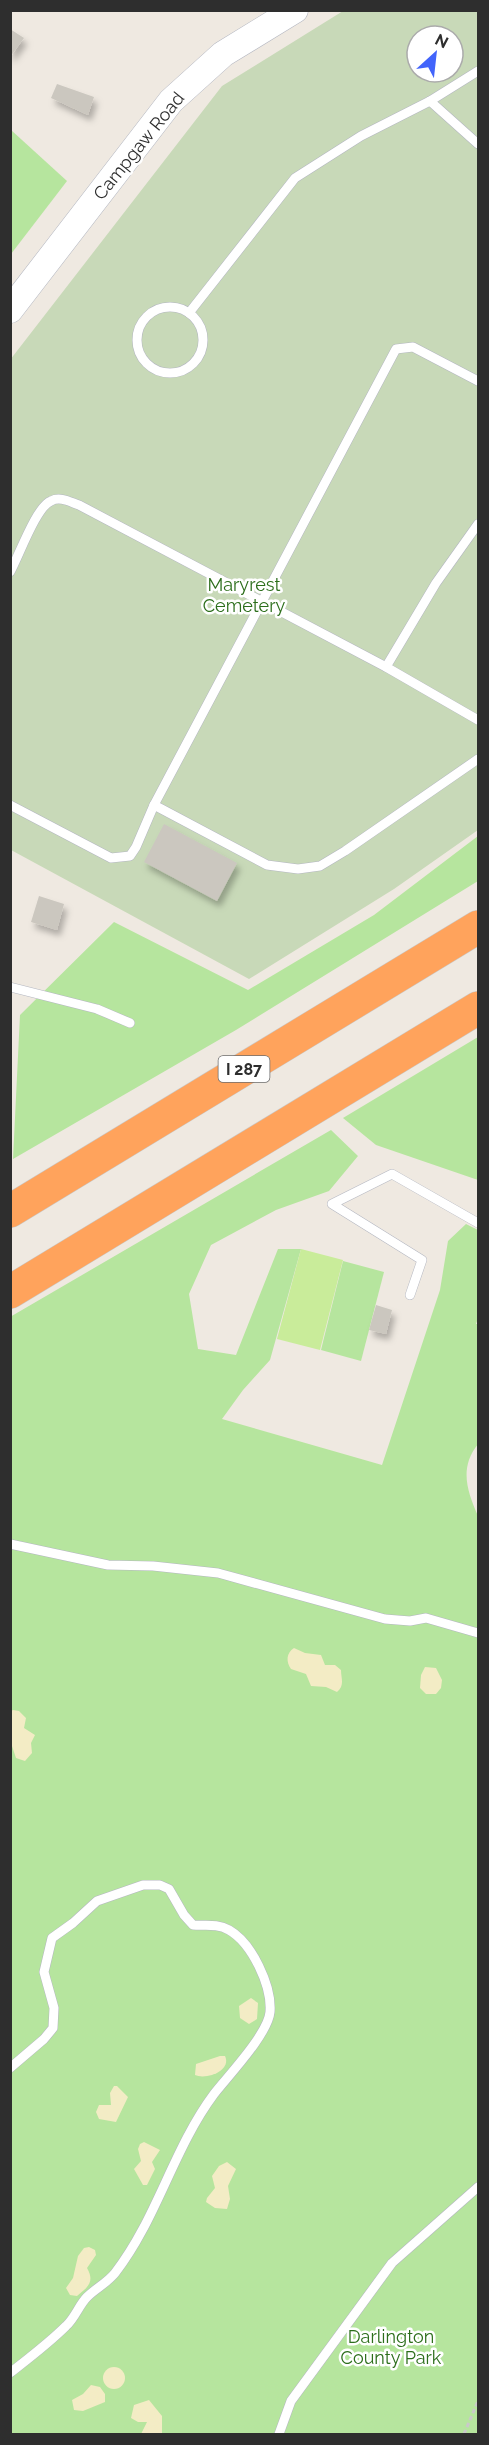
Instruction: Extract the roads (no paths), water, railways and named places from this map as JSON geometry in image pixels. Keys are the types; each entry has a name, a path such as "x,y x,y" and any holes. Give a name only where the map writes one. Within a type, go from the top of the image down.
{"highway":[{"name":"I 287","path":"10,1211 478,927"},
{"path":"10,1292 478,1008"}],"main road":[{"name":"Campgaw Road","path":"10,310 171,101 223,54 295,10"}],"lane":[{"path":"189,313 295,177 361,136 430,101 478,71"},
{"path":"430,101 478,144"},
{"path":"165,308 178,308 189,313 198,322 204,341 201,353 195,362 184,370 173,373 162,372 152,367 144,360 138,339 139,329 145,319 165,308"},
{"path":"10,805 111,858 130,856 154,805 260,602 396,349 413,347 478,381"},
{"path":"10,572 41,509 51,501 63,499 79,505 386,667 478,720"},
{"path":"386,667 436,583 477,529"},
{"path":"154,805 267,865 298,869 320,866 478,759"},
{"path":"10,987 97,1009 130,1023"},
{"path":"410,1295 422,1260 332,1204 392,1174 478,1223"},
{"path":"10,1544 108,1565 153,1566 218,1573 385,1618 410,1622 426,1617 478,1633"},
{"path":"10,2068 44,2039 53,2028 54,2008 44,1972 52,1938 103,1898 143,1885 160,1885 169,1889 184,1915 193,1925 213,1925 233,1933 253,1954 268,1993 270,2013 265,2025 191,2130 122,2263 106,2283 87,2297 67,2325 10,2373"},
{"path":"279,2434 291,2401 392,2263 478,2187"}],"park label":[{"name":"Maryrest Cemetery","path":"244,595"},
{"name":"Darlington County Park","path":"391,2347"}]}
